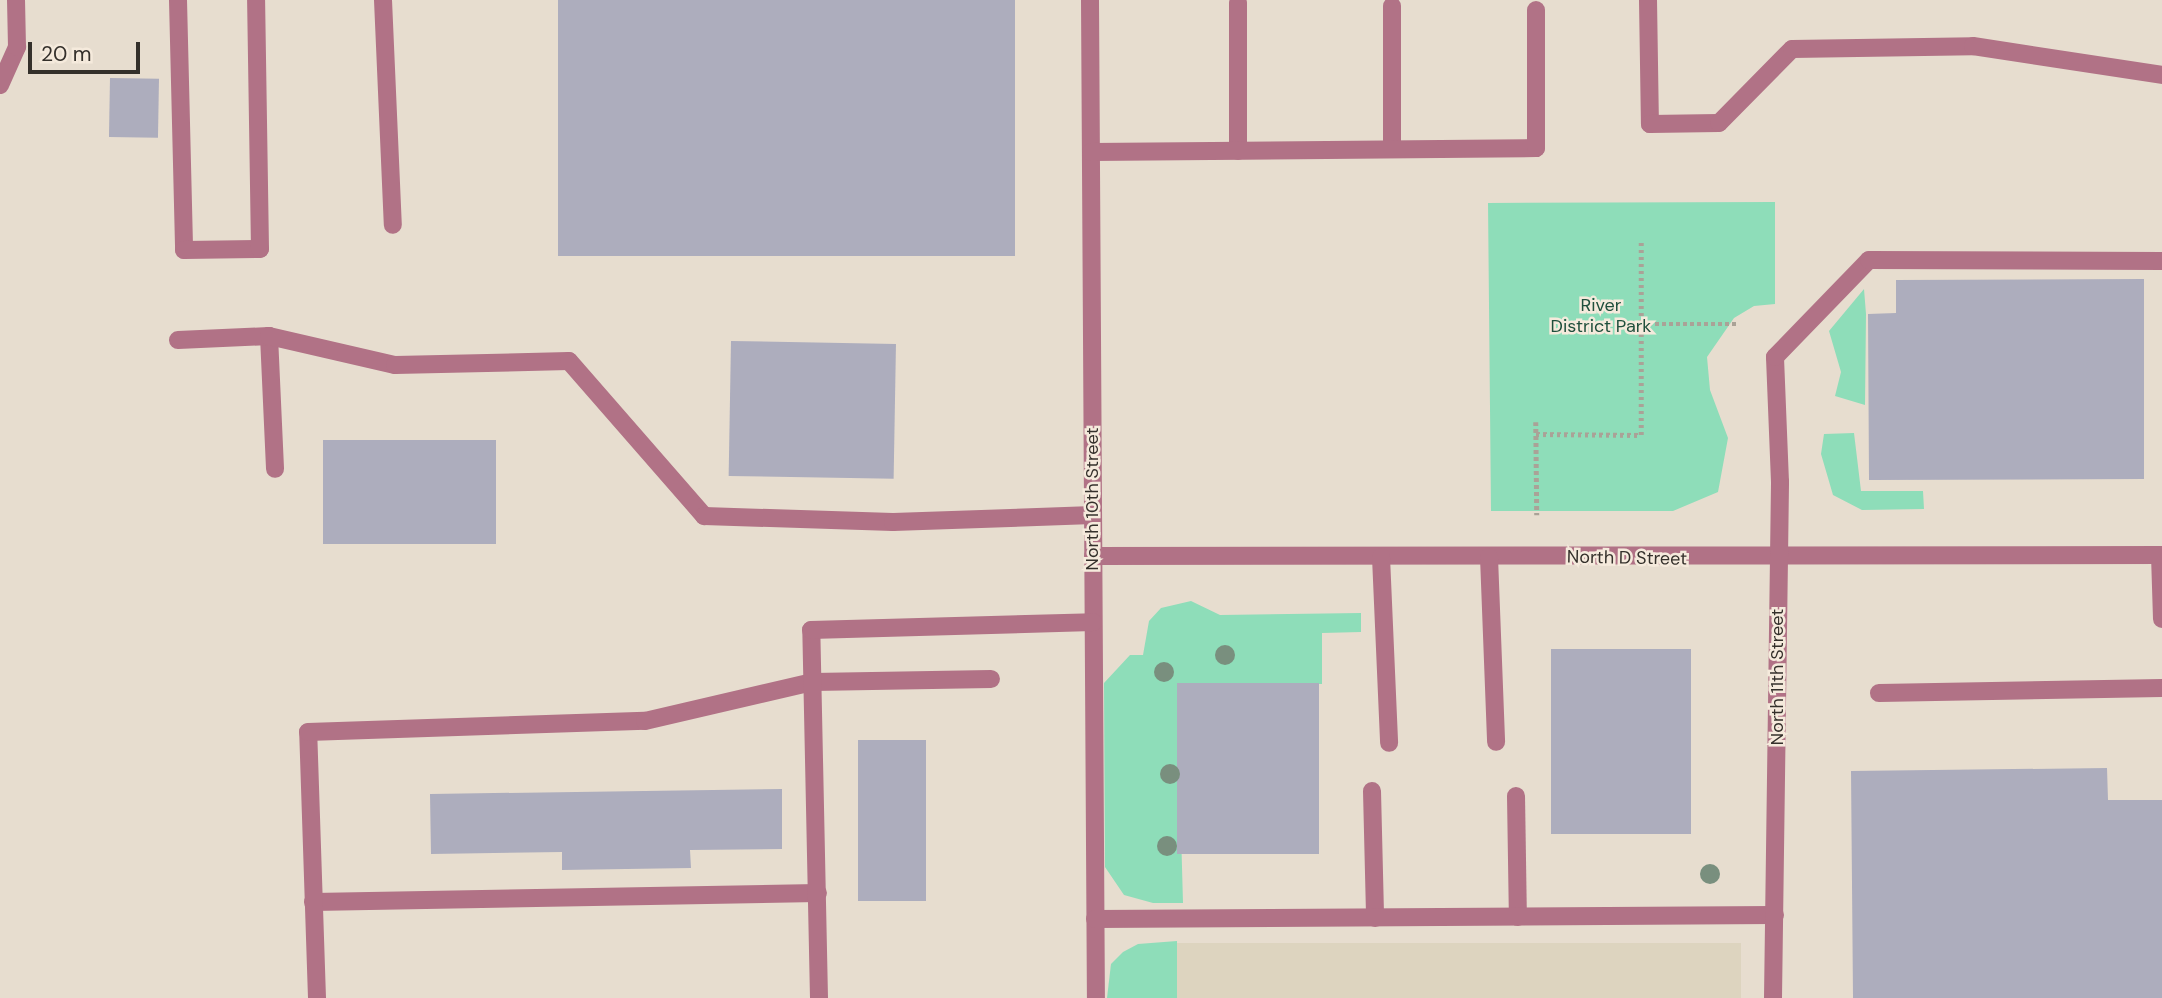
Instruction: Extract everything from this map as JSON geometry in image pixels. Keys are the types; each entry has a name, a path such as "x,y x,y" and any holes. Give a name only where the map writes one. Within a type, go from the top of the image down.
{"street":[{"path":"0,85 17,47 16,0"},
{"path":"178,0 184,250 260,249 256,0"},
{"path":"383,0 393,225"},
{"name":"North 10th Street","path":"1090,0 1096,998"},
{"path":"1648,0 1650,124 1719,123 1792,49 1973,46 2162,75"},
{"path":"1238,3 1238,151"},
{"path":"1392,6 1392,149"},
{"path":"1091,152 1536,148 1536,10"},
{"name":"North 11th Street","path":"1773,998 1778,560 1775,357 1869,260 2162,261"},
{"path":"178,340 270,336 396,365 569,361 704,516 893,522 1093,516"},
{"path":"270,336 275,469"},
{"path":"2161,555 2162,619"},
{"name":"North D Street","path":"1093,556 1489,556 1778,560 2161,555"},
{"path":"1489,556 1496,742"},
{"path":"1381,557 1389,743"},
{"path":"819,998 811,630 1093,622"},
{"path":"317,998 308,732 645,721 813,682 991,679"},
{"path":"1879,693 2162,688"},
{"path":"1371,791 1375,918"},
{"path":"1516,796 1518,917"},
{"path":"313,902 818,893"},
{"path":"1095,919 1775,915"}],"path":[{"path":"1536,434 1641,435 1641,241"},
{"path":"1641,324 1739,324"},
{"path":"1536,422 1537,515"}],"shaded area":[{"path":"1162,943 1741,943 1741,998 1162,998"}],"green space":[{"name":"River District Park","path":"1775,202 1775,304 1754,306 1734,318 1707,357 1710,390 1728,438 1718,492 1673,511 1491,511 1488,203"},
{"path":"1864,289 1865,405 1835,396 1841,372 1829,331"},
{"path":"1854,433 1861,491 1923,491 1924,509 1862,510 1833,495 1821,454 1824,434"},
{"path":"1191,601 1220,615 1361,613 1361,632 1322,633 1322,684 1177,685 1183,903 1153,903 1124,895 1105,867 1104,683 1130,655 1143,655 1149,621 1161,608"},
{"path":"1177,941 1177,998 1107,998 1111,964 1123,952 1138,944"}],"building":[{"path":"558,0 1015,0 1015,256 558,256"},
{"path":"110,78 159,79 158,138 109,137"},
{"path":"2144,279 2144,479 1869,480 1868,314 1896,313 1896,280"},
{"path":"731,341 896,344 894,479 729,476"},
{"path":"323,440 496,440 496,544 323,544"},
{"path":"1551,649 1691,649 1691,834 1551,834"},
{"path":"1177,683 1319,683 1319,854 1177,854"},
{"path":"858,740 926,740 926,901 858,901"},
{"path":"2107,768 2108,800 2162,800 2162,998 1853,998 1851,771"},
{"path":"782,789 782,849 690,850 691,868 562,870 562,852 431,854 430,794"}]}
